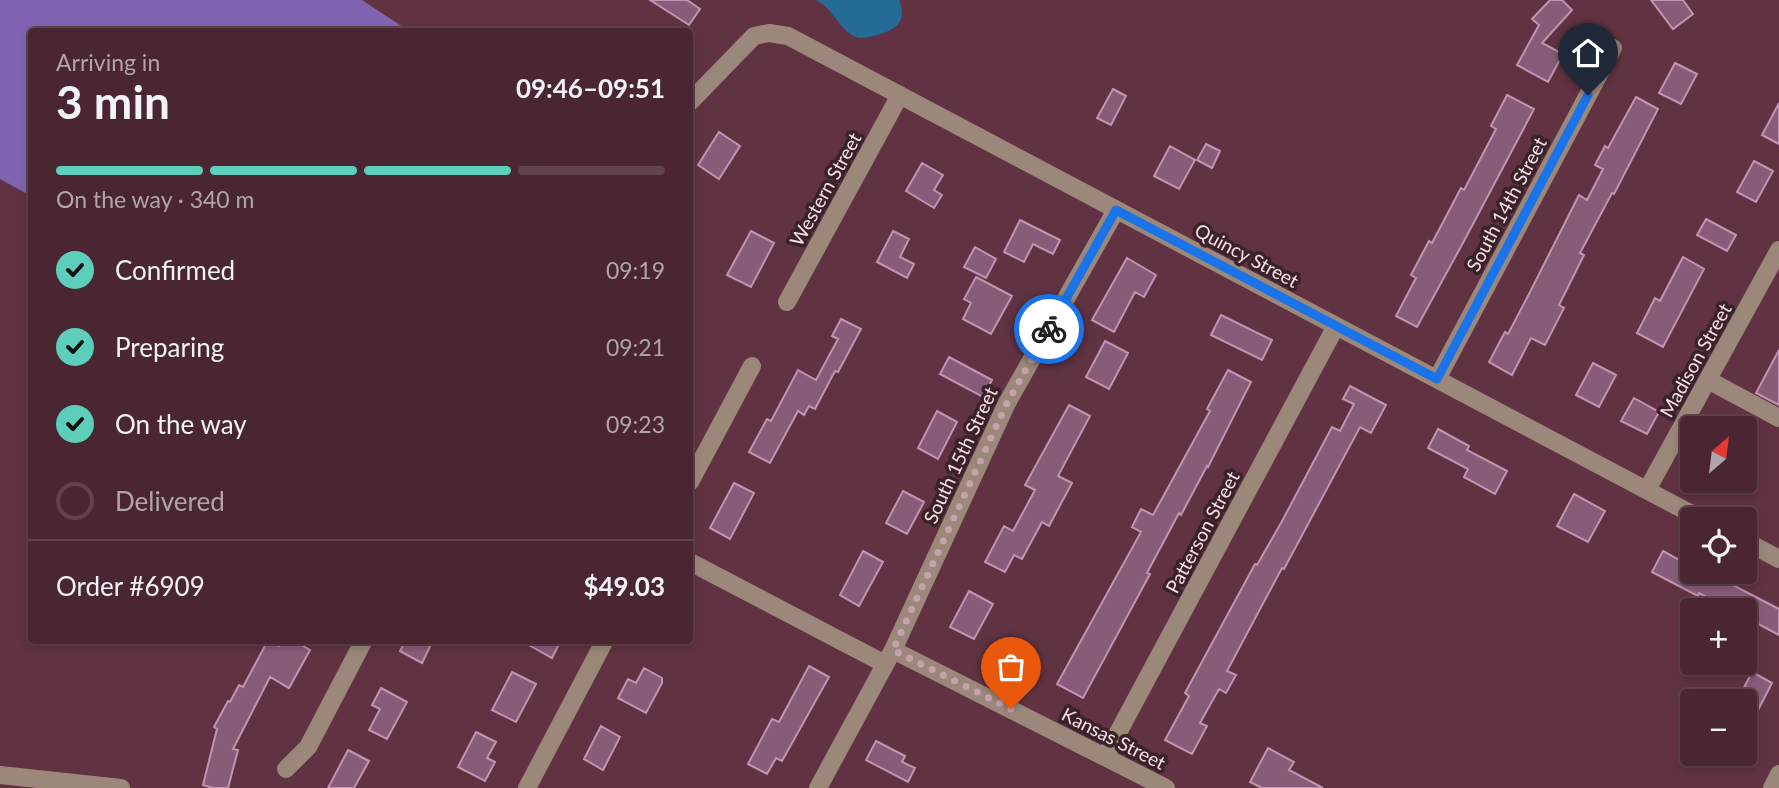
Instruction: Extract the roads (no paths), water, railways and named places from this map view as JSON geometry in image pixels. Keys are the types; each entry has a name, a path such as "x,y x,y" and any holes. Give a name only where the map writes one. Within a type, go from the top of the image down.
{"street":[{"name":"Quincy Street","path":"693,99 754,36 769,33 788,36 1680,508"},
{"name":"South 14th Street","path":"1437,379 1613,48"},
{"name":"Western Street","path":"787,302 900,96"},
{"name":"South 15th Street","path":"818,788 889,657 1007,403 1116,210"},
{"name":"Madison Street","path":"1647,490 1779,250"},
{"name":"Patterson Street","path":"1105,757 1336,326"},
{"path":"693,476 752,366"},
{"path":"1708,380 1779,418"},
{"path":"1757,547 1779,559"},
{"name":"Kansas Street","path":"693,563 1166,788"},
{"path":"286,769 308,747 362,644"},
{"path":"527,788 604,644"},
{"path":"1772,788 1779,774"},
{"path":"0,775 120,788"}],"water":[{"path":"816,0 899,0 902,14 898,24 890,30 858,38 845,30 827,8"}]}
